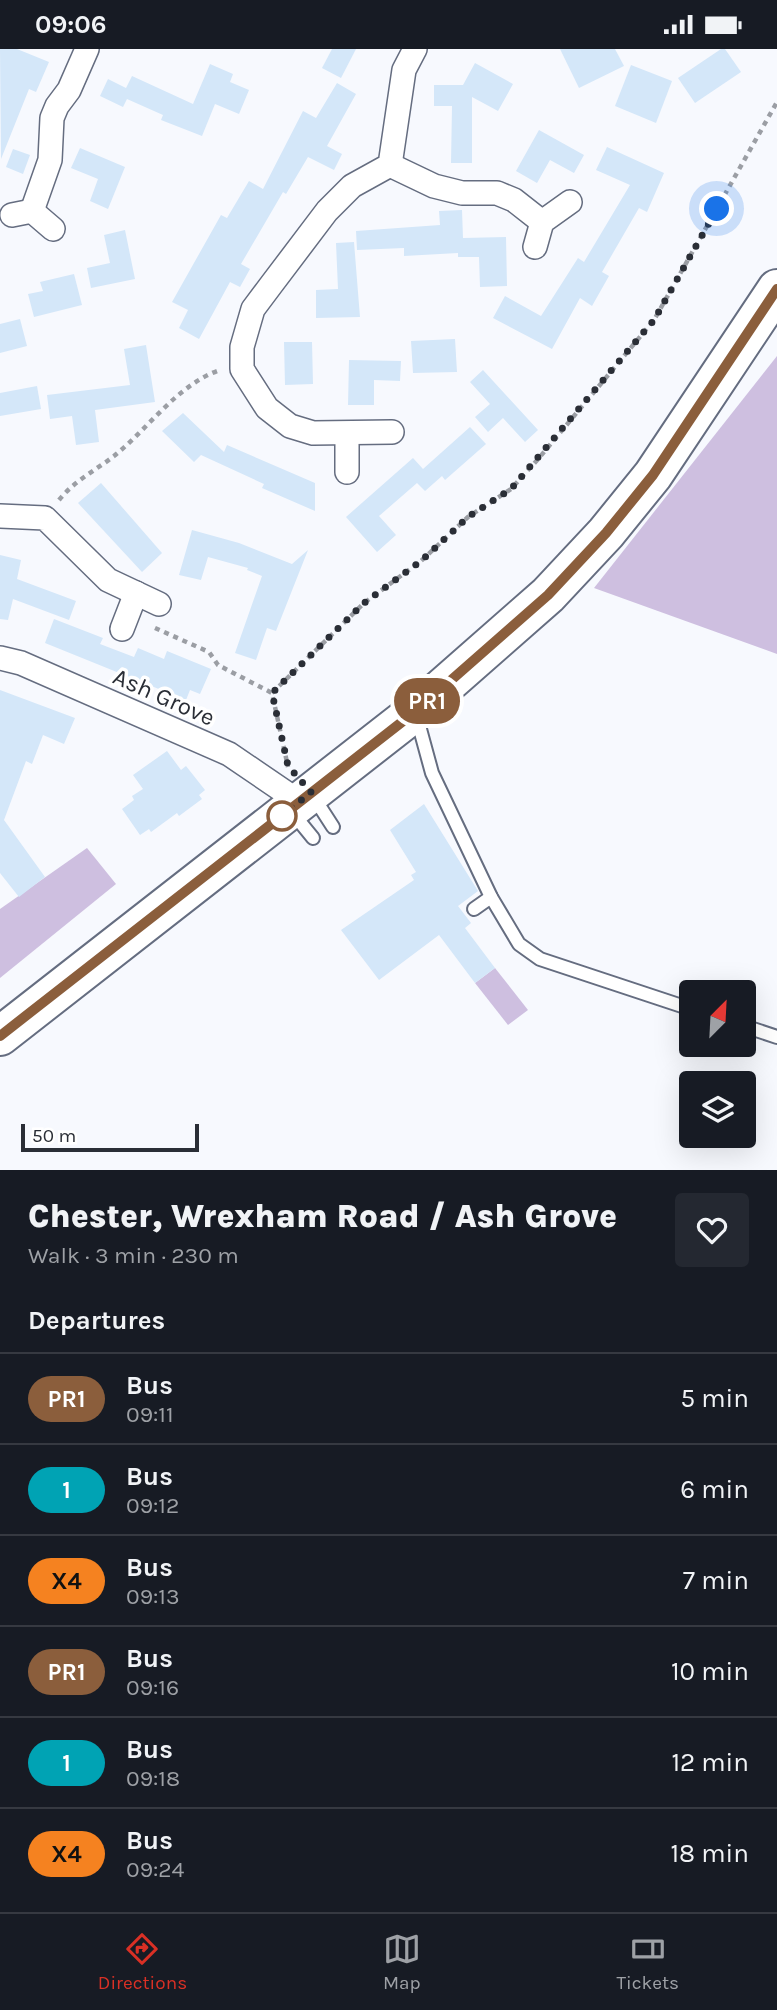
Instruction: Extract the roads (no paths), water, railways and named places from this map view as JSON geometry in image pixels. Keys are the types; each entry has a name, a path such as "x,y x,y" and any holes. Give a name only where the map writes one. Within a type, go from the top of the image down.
{"highway":[{"path":"0,1036 303,810 548,595 606,533 653,475 777,289"}],"street":[{"path":"53,229 22,213 50,160 52,118 69,90 87,49"},
{"path":"390,165 404,70 415,49"},
{"path":"390,165 434,186 462,193 496,193 514,200 542,222"},
{"path":"390,165 352,186 327,211 253,309 242,347 242,369 267,408 290,426 313,433 392,432"},
{"path":"535,247 542,222 570,202"},
{"path":"346,472 347,434"},
{"path":"0,516 46,517 108,580 159,604"},
{"path":"122,629 136,593"},
{"name":"Ash Grove","path":"0,658 21,663 229,754 303,810"}],"lane":[{"path":"416,711 432,773 491,897 519,944 540,959 679,1005"},
{"path":"303,810 333,827"},
{"path":"474,909 491,897"},
{"path":"756,1030 777,1037"}]}
